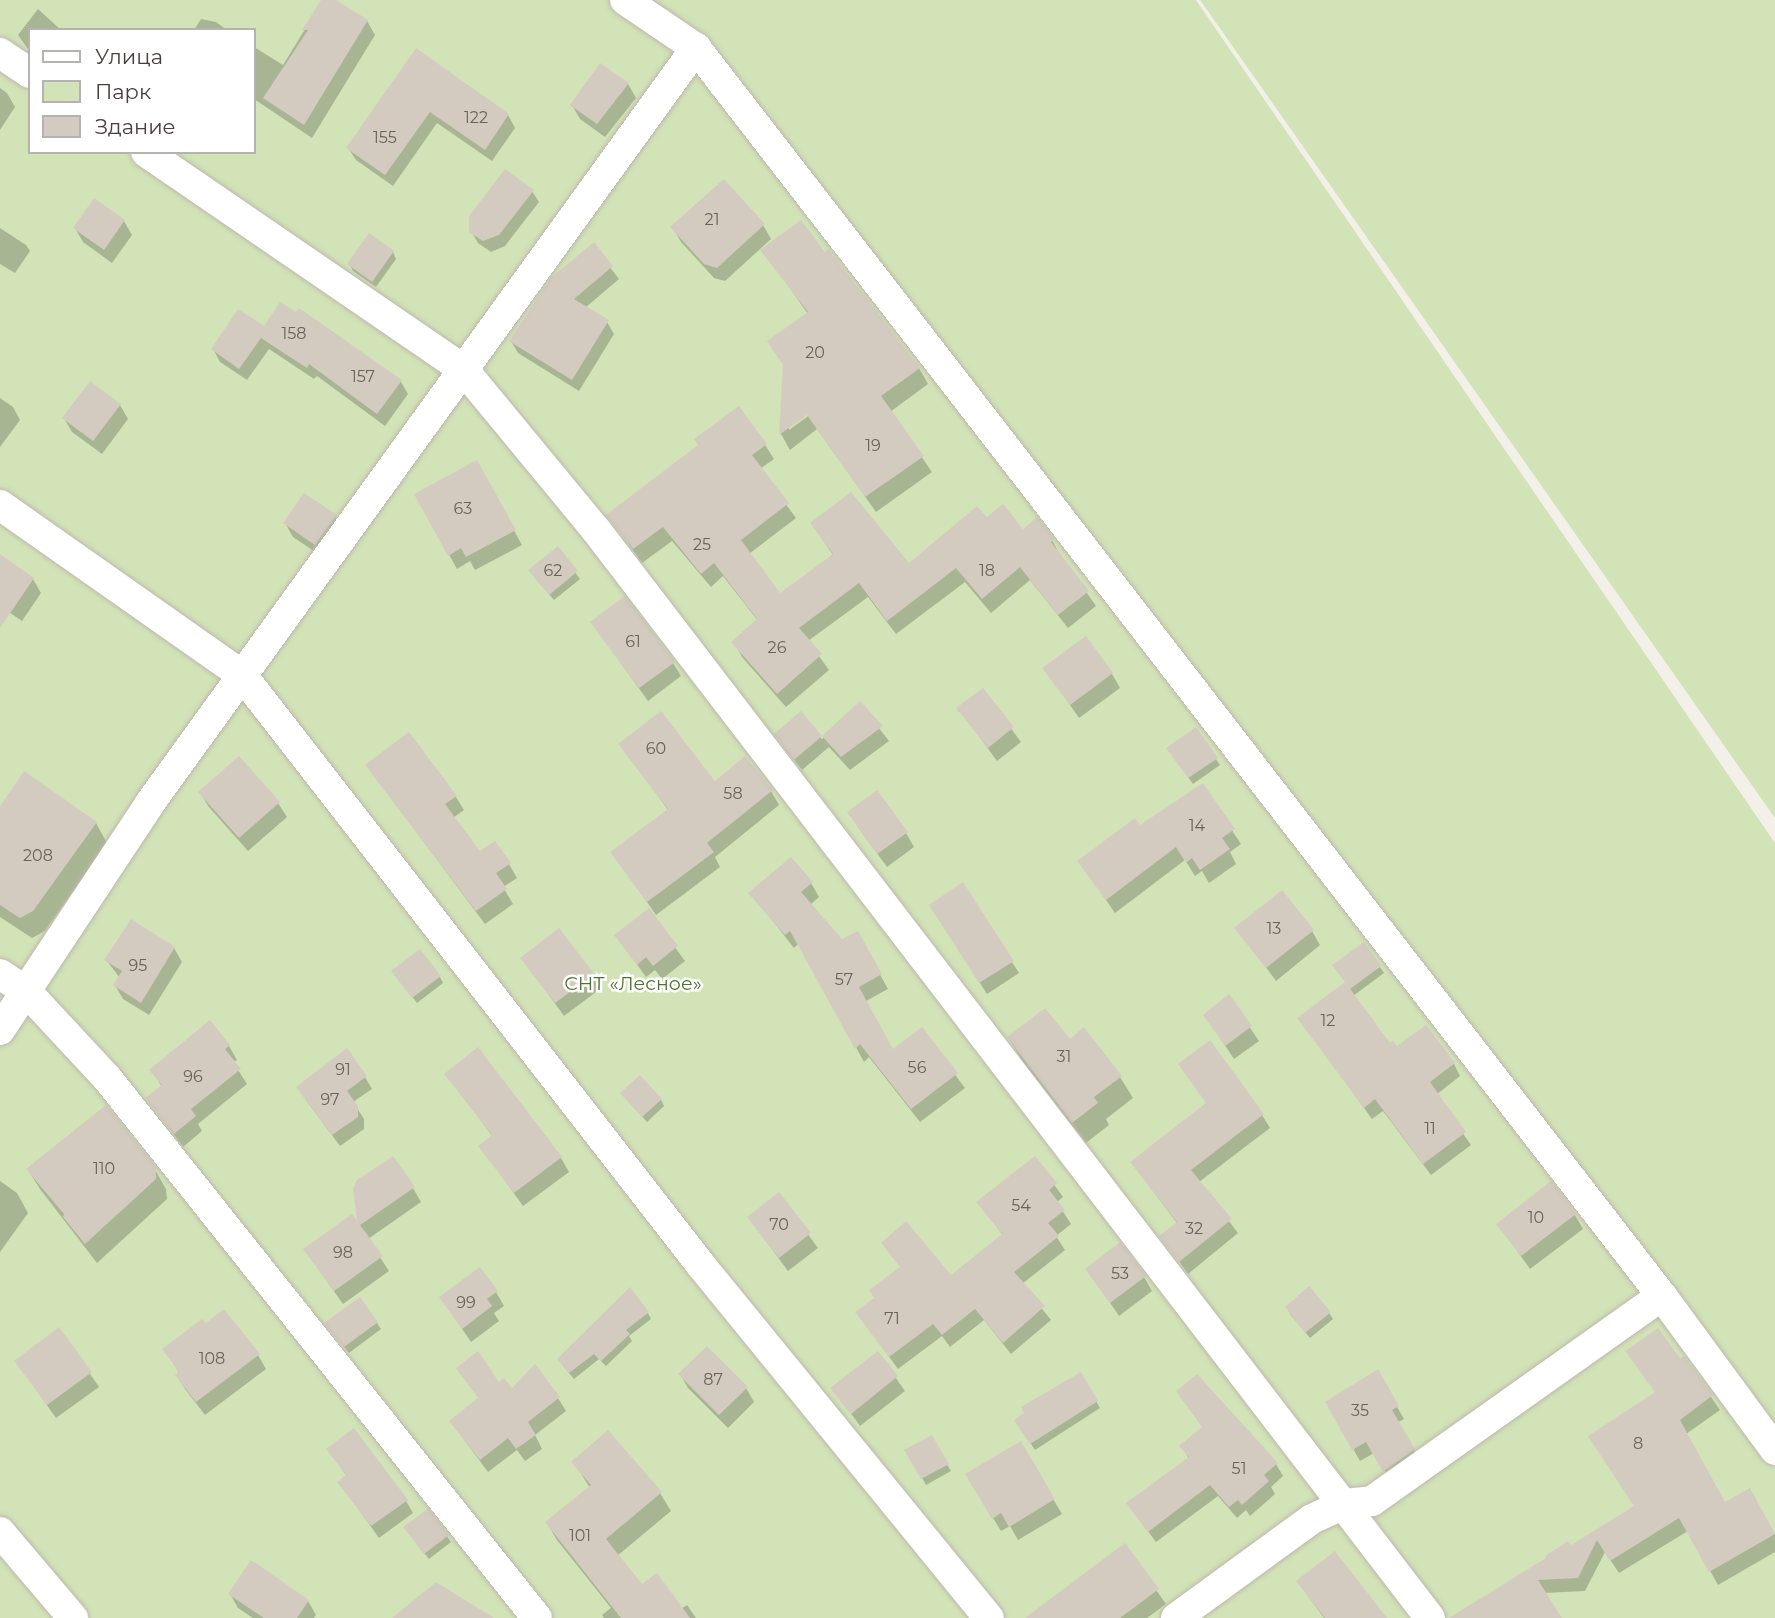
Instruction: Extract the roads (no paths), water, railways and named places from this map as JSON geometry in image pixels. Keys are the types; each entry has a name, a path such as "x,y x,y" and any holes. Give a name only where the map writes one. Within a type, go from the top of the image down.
{"street":[{"path":"625,0 696,48 1662,1296 1775,1450"},
{"path":"0,1030 150,803 696,48"},
{"path":"0,53 28,72"},
{"path":"149,154 464,370 596,530 1430,1618"},
{"path":"0,505 242,675 699,1264 989,1618"},
{"path":"0,974 27,992 107,1078 537,1618"},
{"path":"1176,1618 1312,1518 1344,1504 1372,1501 1662,1296"},
{"path":"0,1532 73,1618"}],"park label":[{"name":"СНТ «Лесное»","path":"633,984"}]}
